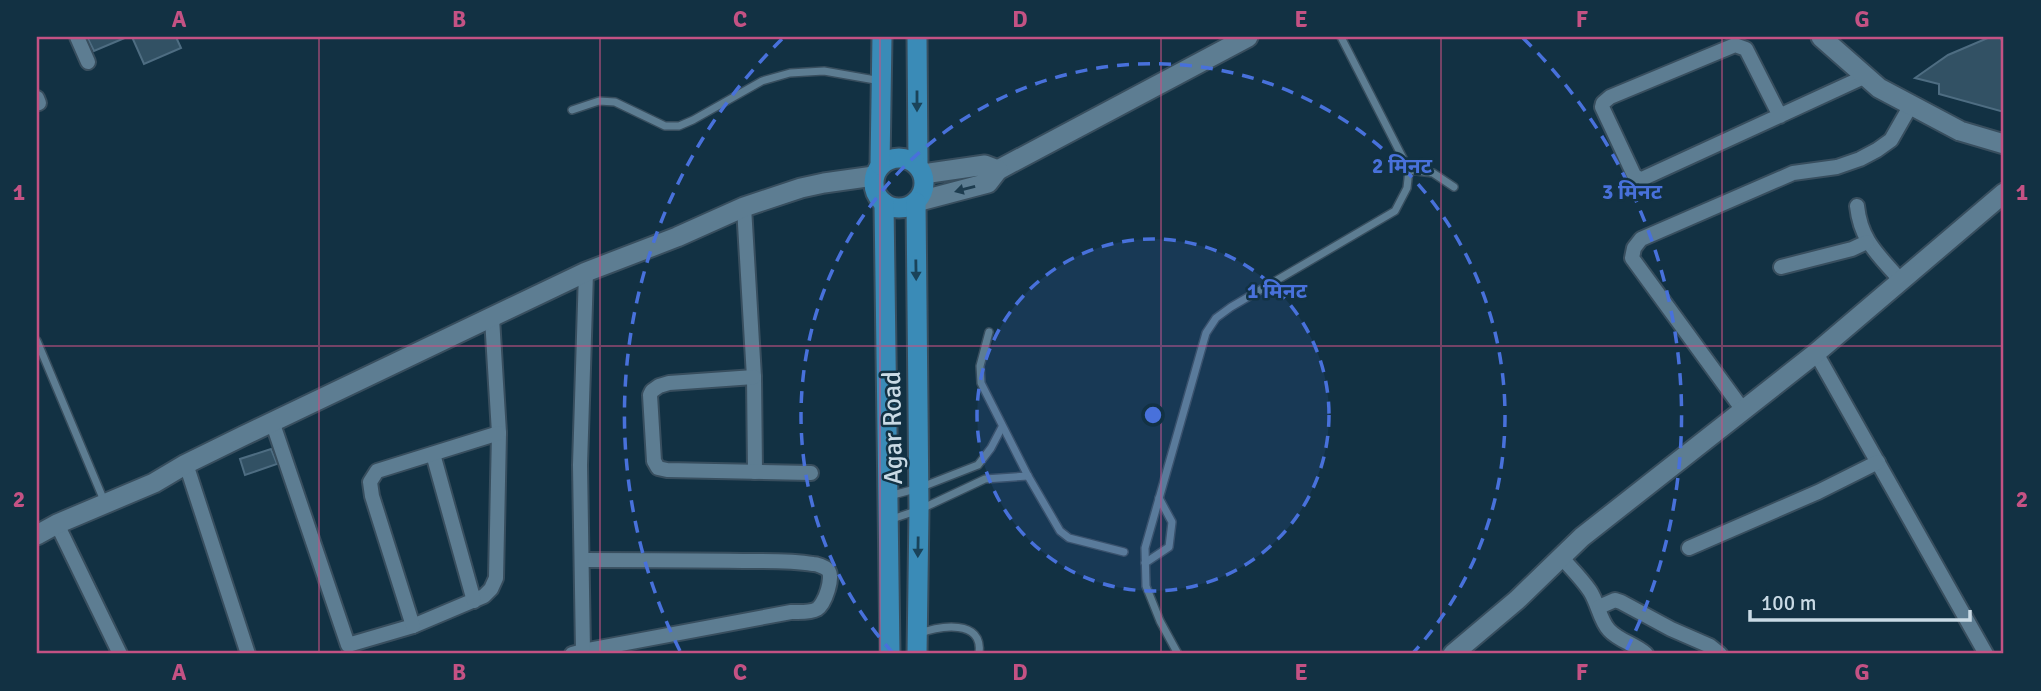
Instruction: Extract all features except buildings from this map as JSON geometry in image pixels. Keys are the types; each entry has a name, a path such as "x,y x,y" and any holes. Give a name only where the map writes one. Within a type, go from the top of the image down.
{"main road":[{"path":"882,37 882,82 874,189 884,203 891,207 900,208 916,202"},
{"name":"Agar Road","path":"917,37 920,170 924,188 916,202 919,488 917,654"},
{"path":"877,171 887,160 895,157 903,157 920,170"},
{"path":"884,203 890,654"}],"street":[{"path":"77,37 88,62"},
{"path":"916,202 988,183 999,170 1248,37"},
{"path":"1821,37 1879,88 1960,131 2004,144"},
{"path":"1780,116 1746,49 1735,45 1610,97 1602,107 1634,175 1639,179 1644,178 1780,116 1866,76"},
{"path":"1743,410 1632,258 1634,248 1641,239 1793,173 1837,167 1869,155 1891,139 1911,105"},
{"path":"920,170 985,165 999,170"},
{"path":"37,535 154,484 186,464 272,421 586,272 677,237 744,207 812,186 877,171"},
{"path":"1453,654 1517,600 1582,537 1816,353 2004,193"},
{"path":"1857,206 1867,242 1901,281"},
{"path":"744,207 754,377 755,472"},
{"path":"1780,267 1852,249 1867,242"},
{"path":"582,561 675,559 793,562 814,564 830,573 823,603 809,611 791,612 578,653 586,272"},
{"path":"272,421 349,650 474,601 491,589 496,578 499,433 492,318"},
{"path":"1816,353 1986,654"},
{"path":"754,377 669,383 652,391 652,453 658,468 811,473"},
{"path":"413,626 370,482 377,471 499,433"},
{"path":"433,454 474,601"},
{"path":"1689,548 1818,492 1878,461"},
{"path":"186,464 248,654"},
{"path":"57,524 120,654"},
{"path":"1561,557 1590,590 1604,624 1611,632 1638,646 1646,654"},
{"path":"1599,607 1615,600 1621,602 1710,646 1720,654"}],"lane":[{"path":"1178,654 1160,621 1146,586 1145,548 1206,333 1216,318 1231,307 1395,211 1407,188 1409,170 1341,37"},
{"path":"572,110 599,102 615,103 665,126 679,127 762,81 790,73 824,71 882,82"},
{"path":"1409,170 1433,173 1454,187"},
{"path":"989,332 980,366 981,383 1028,476 1064,535 1124,552"},
{"path":"37,341 105,504"},
{"path":"888,496 919,488 978,465 1002,427"},
{"path":"978,465 984,472 985,479"},
{"path":"889,520 919,510 985,479 1028,476"},
{"path":"1145,564 1169,547 1172,522 1159,498"},
{"path":"918,634 942,626 966,629 975,634 979,654"}]}
